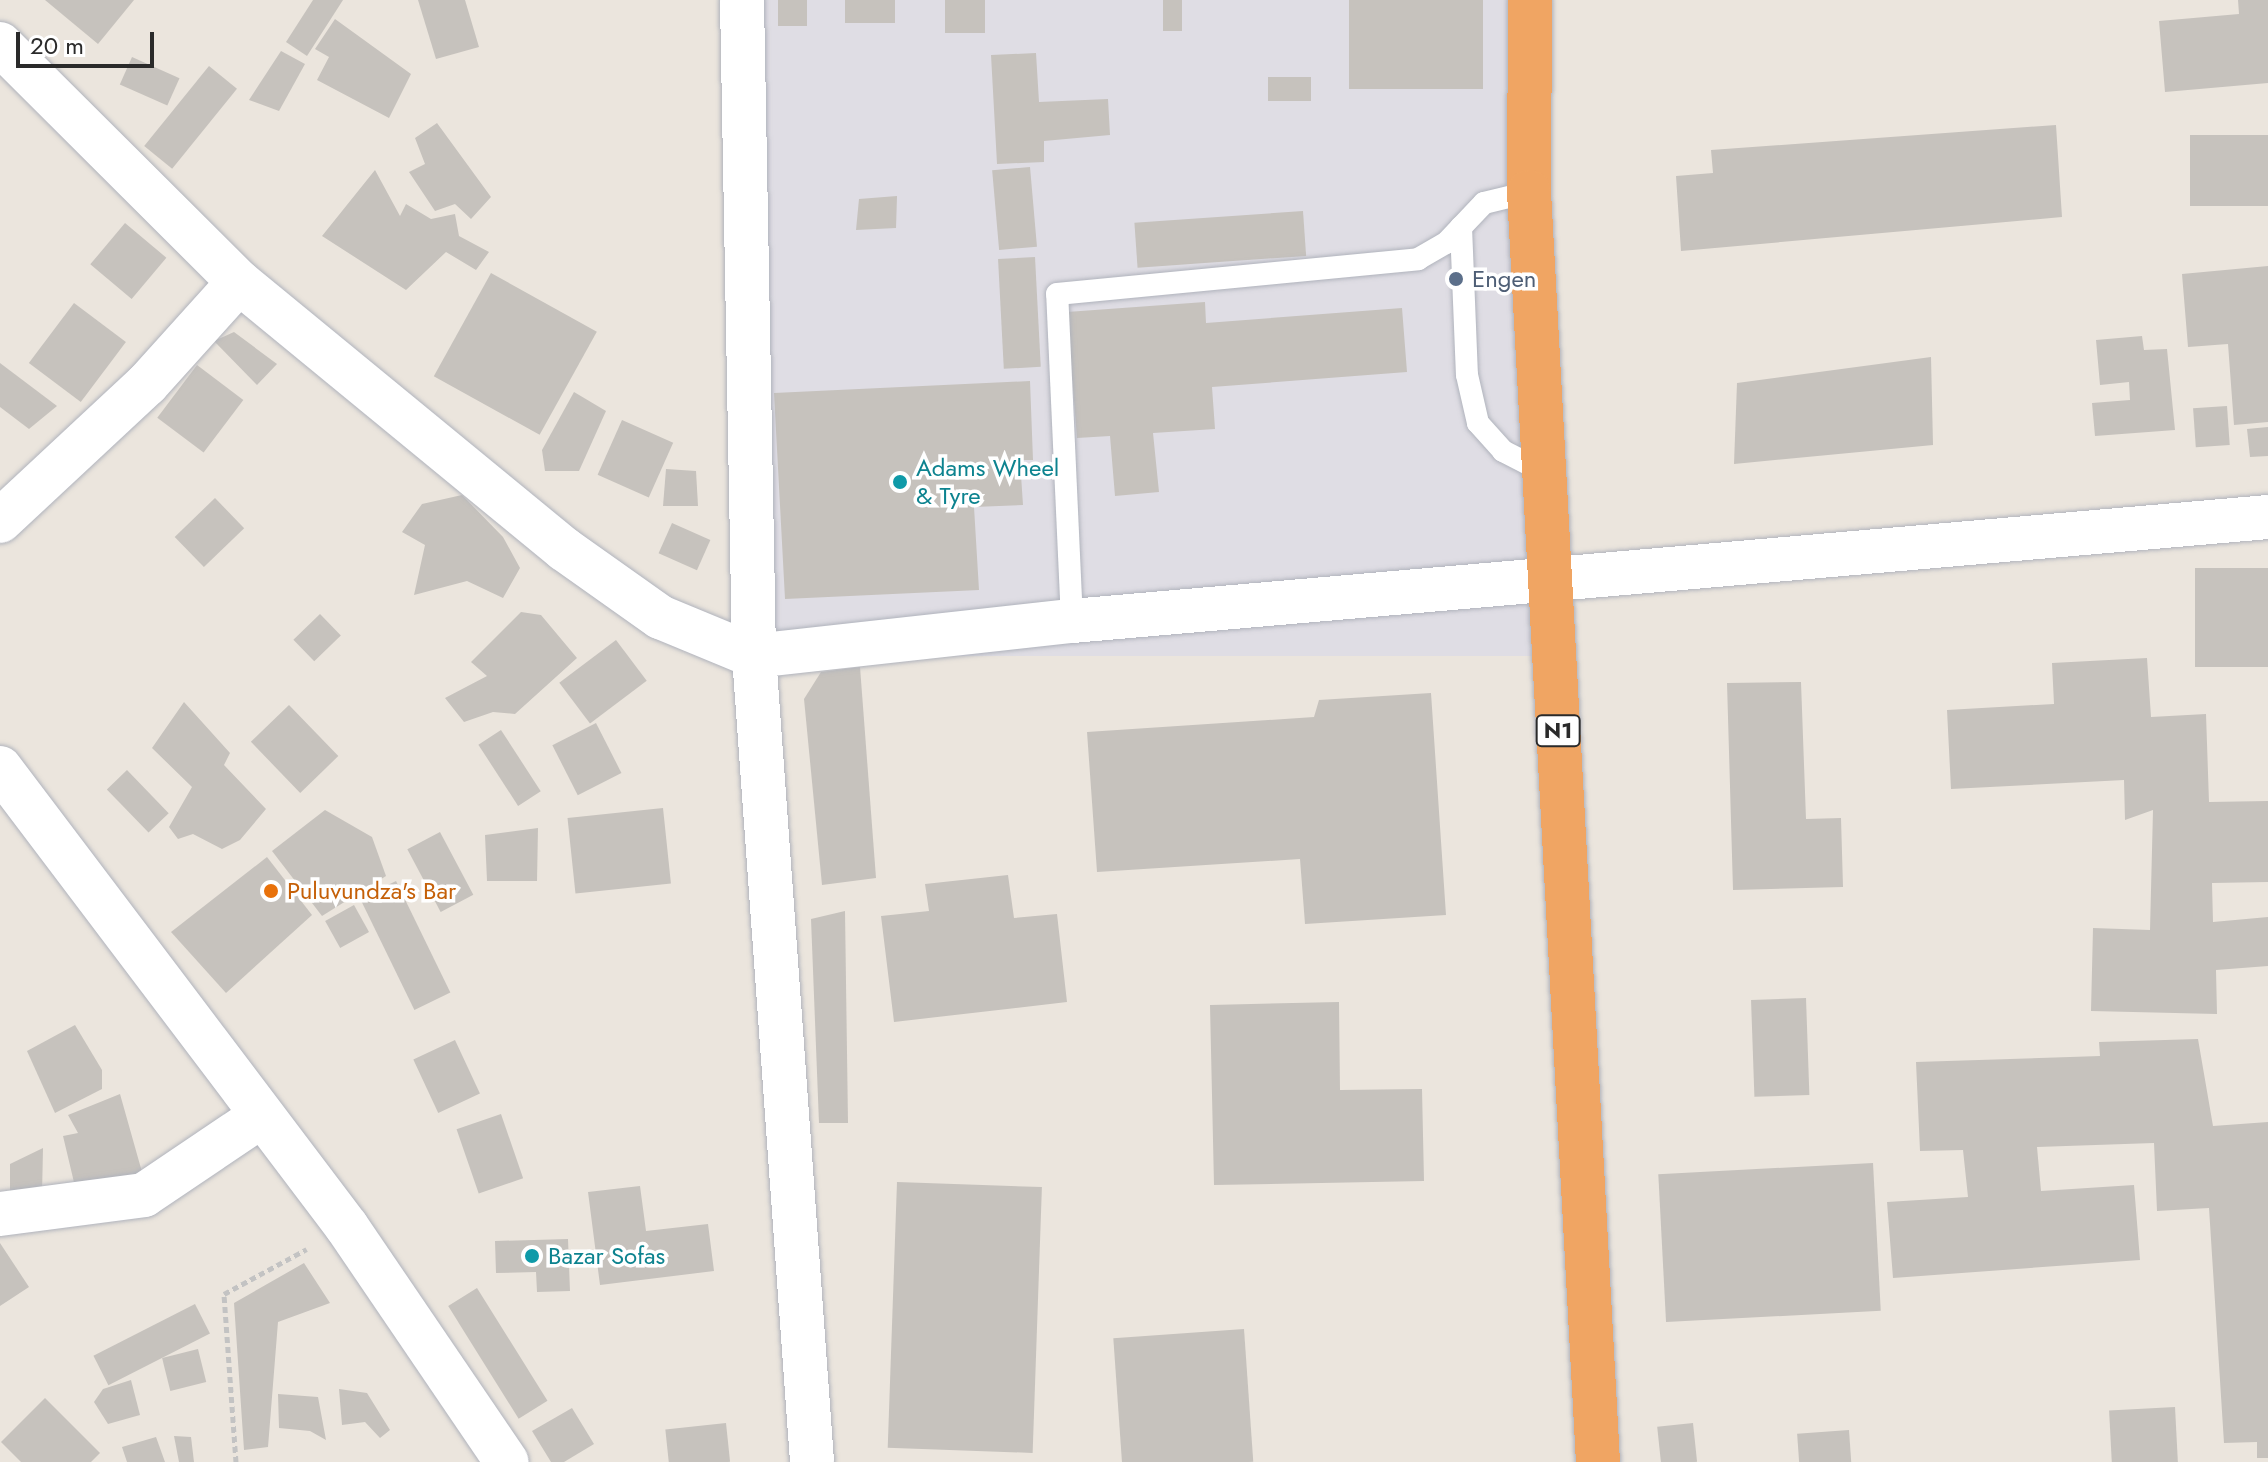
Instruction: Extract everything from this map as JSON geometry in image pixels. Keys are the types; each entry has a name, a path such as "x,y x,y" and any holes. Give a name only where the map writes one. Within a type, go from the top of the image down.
{"highway":[{"name":"N1","path":"1530,0 1529,192 1598,1462"}],"street":[{"path":"742,0 754,656 812,1462"},
{"path":"0,44 239,282 564,549 660,617 754,656 1072,621 2268,517"},
{"path":"0,521 147,384 239,282"},
{"path":"0,768 347,1227 507,1462"},
{"path":"0,1214 144,1195 261,1116"}],"lane":[{"path":"1072,621 1057,294 1395,264 1418,259 1461,227 1484,203 1529,192"},
{"path":"1461,227 1467,375 1478,423 1503,451 1544,472"}],"path":[{"path":"236,1462 224,1294 347,1227"}],"shaded area":[{"path":"753,0 1534,0 1534,656 753,656"}],"building":[{"path":"45,0 134,0 98,44"},
{"path":"313,0 343,0 307,56 286,42"},
{"path":"418,0 465,0 479,47 436,59"},
{"path":"778,0 807,0 807,26 778,26"},
{"path":"845,0 895,0 895,23 845,23"},
{"path":"945,0 985,0 985,33 945,33"},
{"path":"1163,0 1182,0 1182,31 1163,31"},
{"path":"1349,0 1483,0 1483,89 1349,89"},
{"path":"2238,0 2268,0 2268,83 2165,92 2159,21 2239,14"},
{"path":"335,19 411,74 389,118 317,80 329,57 315,49"},
{"path":"281,51 305,64 279,111 249,100"},
{"path":"1036,53 1039,102 1108,99 1110,135 1044,141 1044,162 997,164 991,55"},
{"path":"132,57 180,78 167,106 120,84"},
{"path":"209,66 237,89 172,169 144,146"},
{"path":"1268,77 1311,77 1311,101 1268,101"},
{"path":"437,123 491,197 471,219 455,204 435,211 409,172 425,164 415,138"},
{"path":"2056,125 2062,217 1681,251 1676,176 1713,173 1711,150"},
{"path":"2190,135 2268,135 2268,206 2190,206"},
{"path":"1030,167 1037,247 999,250 992,170"},
{"path":"375,170 400,216 406,204 431,219 455,214 459,236 489,252 476,270 446,252 406,290 322,236"},
{"path":"897,196 896,228 856,230 859,199"},
{"path":"1303,211 1306,256 1138,268 1134,223"},
{"path":"125,223 166,258 132,299 90,264"},
{"path":"1035,257 1041,367 1004,369 998,259"},
{"path":"2268,266 2268,422 2234,425 2228,344 2188,347 2182,274"},
{"path":"491,273 597,332 540,435 434,376"},
{"path":"1205,302 1206,323 1402,308 1407,372 1212,387 1215,429 1153,433 1159,492 1115,496 1110,436 1077,438 1067,312"},
{"path":"74,303 126,342 81,402 29,363"},
{"path":"234,332 277,364 257,385 214,341"},
{"path":"2142,336 2144,350 2167,349 2175,430 2095,436 2092,403 2130,400 2129,382 2100,385 2096,340"},
{"path":"1931,357 1933,445 1734,464 1737,383"},
{"path":"0,363 57,406 29,429 0,407"},
{"path":"197,365 243,400 204,453 157,418"},
{"name":"Adams Wheel & Tyre","path":"1030,381 1033,460 1020,460 1023,505 974,507 979,590 785,599 774,393"},
{"path":"574,392 606,411 579,471 545,471 542,450"},
{"path":"2227,406 2230,445 2196,447 2193,408"},
{"path":"622,420 673,443 649,498 598,475"},
{"path":"2268,427 2268,456 2250,457 2247,429"},
{"path":"666,469 696,471 698,506 663,506"},
{"path":"462,495 503,537 520,568 503,598 467,581 414,595 425,545 402,532 422,504"},
{"path":"215,498 244,528 204,567 175,537"},
{"path":"672,523 710,540 697,570 659,553"},
{"path":"2195,568 2268,568 2268,667 2195,667"},
{"path":"521,612 541,615 577,658 515,714 493,712 464,722 445,698 487,676 471,662"},
{"path":"320,614 341,636 314,661 293,640"},
{"path":"616,640 647,681 590,723 559,683"},
{"path":"2147,658 2151,717 2206,714 2209,802 2268,801 2268,882 2212,883 2213,922 2268,917 2268,966 2216,970 2217,1014 2091,1011 2093,928 2150,930 2153,810 2125,820 2124,780 1951,789 1947,710 2054,704 2052,663"},
{"path":"860,667 876,878 822,885 804,699 821,672"},
{"path":"1801,682 1806,819 1841,818 1843,887 1733,890 1727,683"},
{"path":"1431,693 1446,915 1305,924 1300,859 1097,872 1087,732 1314,717 1319,700"},
{"path":"184,702 230,753 224,765 266,809 240,840 222,849 193,834 178,839 169,827 192,787 152,748"},
{"path":"289,705 338,756 300,793 251,742"},
{"path":"596,723 621,773 578,795 552,745"},
{"path":"501,730 541,791 518,806 478,745"},
{"path":"127,770 169,813 149,833 107,789"},
{"path":"663,808 671,884 575,894 568,818"},
{"path":"325,810 372,837 386,876 322,916 272,851"},
{"path":"538,828 537,881 487,881 485,835"},
{"path":"440,832 473,895 441,912 407,849"},
{"path":"267,857 312,915 226,993 171,932"},
{"path":"1008,875 1014,918 1057,914 1067,1002 894,1022 881,916 929,911 925,884"},
{"path":"396,881 450,992 414,1010 360,899"},
{"path":"354,905 369,932 340,948 325,921"},
{"path":"845,911 848,1123 819,1123 811,919"},
{"path":"1806,998 1809,1095 1754,1097 1751,1000"},
{"path":"1339,1002 1340,1090 1422,1089 1424,1181 1214,1185 1210,1005"},
{"path":"75,1025 102,1070 102,1089 55,1113 27,1051"},
{"path":"2198,1039 2213,1126 2268,1122 2268,1458 2257,1458 2257,1442 2224,1443 2209,1208 2157,1211 2154,1143 2037,1147 2041,1191 2134,1185 2140,1260 1893,1278 1887,1202 1968,1197 1963,1150 1920,1151 1916,1062 2100,1056 2099,1042"},
{"path":"455,1040 480,1093 438,1113 413,1059"},
{"path":"120,1094 142,1172 77,1195 63,1136 78,1133 68,1115"},
{"path":"501,1114 523,1178 479,1194 457,1129"},
{"path":"43,1148 42,1195 10,1191 10,1164"},
{"path":"1873,1163 1881,1311 1666,1322 1658,1174"},
{"path":"897,1182 1042,1187 1033,1453 888,1448"},
{"path":"640,1186 646,1231 708,1224 714,1271 600,1285 588,1192"},
{"name":"Bazar Sofas","path":"568,1239 570,1291 537,1292 536,1272 496,1273 495,1241"},
{"path":"0,1243 29,1287 0,1306"},
{"path":"304,1263 330,1303 278,1322 268,1447 244,1450 234,1303"},
{"path":"477,1288 547,1401 519,1419 448,1306"},
{"path":"195,1304 210,1333 108,1385 93,1356"},
{"path":"1244,1329 1253,1462 1122,1462 1113,1338"},
{"path":"198,1349 206,1382 170,1391 162,1358"},
{"path":"131,1380 140,1415 108,1424 94,1402 103,1389"},
{"path":"339,1389 367,1393 390,1430 380,1438 365,1422 342,1425"},
{"path":"278,1394 318,1397 326,1440 310,1431 279,1428"},
{"path":"45,1398 100,1453 91,1462 21,1462 1,1442"},
{"path":"2175,1407 2178,1462 2112,1462 2109,1410"},
{"path":"572,1408 594,1444 564,1462 551,1462 532,1431"},
{"path":"726,1423 730,1462 669,1462 665,1429"},
{"path":"1693,1423 1697,1462 1661,1462 1657,1427"},
{"path":"1849,1430 1851,1462 1799,1462 1797,1434"},
{"path":"174,1436 191,1437 194,1462 179,1462"},
{"path":"156,1437 165,1462 127,1462 122,1447"}],"place":[{"name":"Engen","path":"1456,279"},
{"name":"Adams Wheel & Tyre","path":"900,482"},
{"name":"Puluvundza's Bar","path":"271,891"},
{"name":"Bazar Sofas","path":"532,1256"}]}
